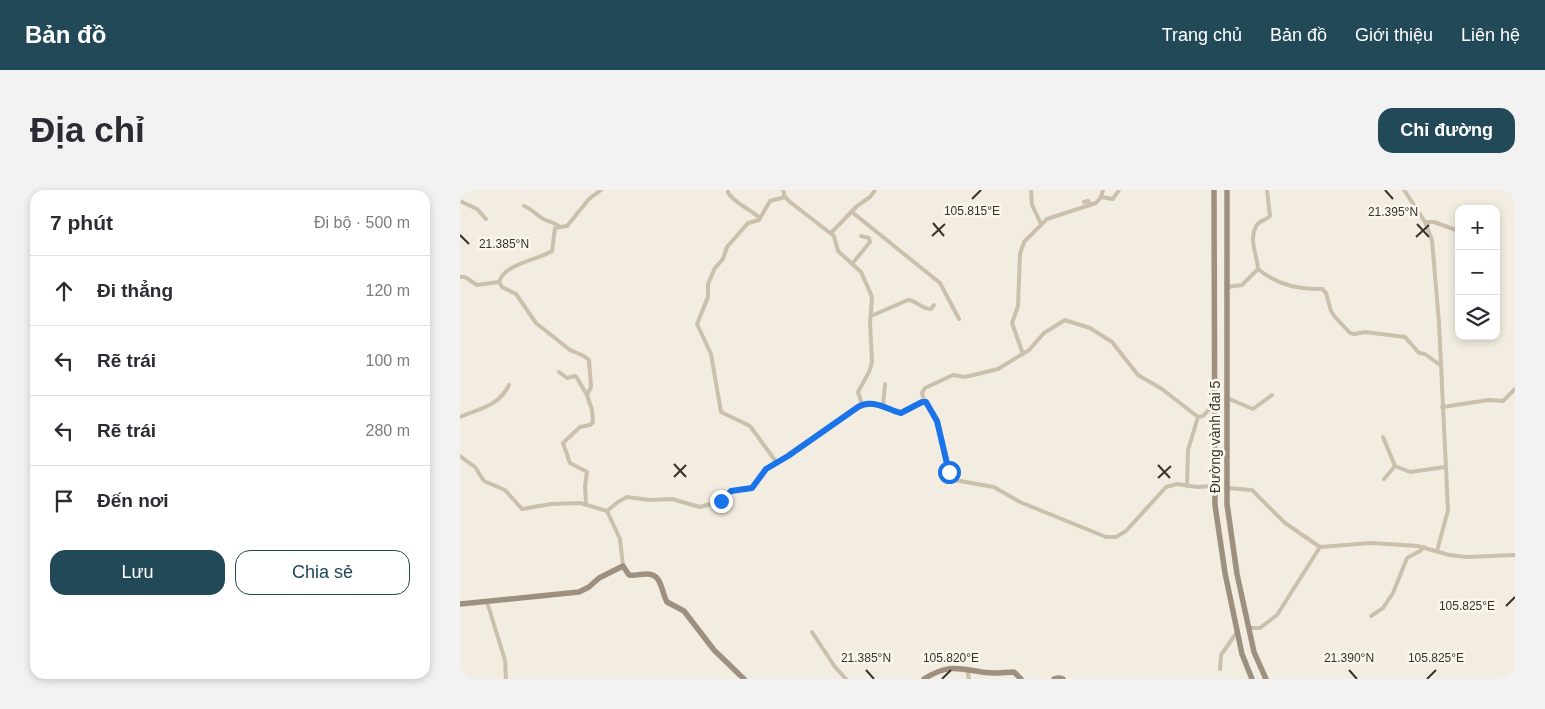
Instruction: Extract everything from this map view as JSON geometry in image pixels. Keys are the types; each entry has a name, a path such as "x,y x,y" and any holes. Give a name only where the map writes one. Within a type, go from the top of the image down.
{"main road":[{"name":"Đường vành đai 5","path":"1214,190 1215,505 1225,573 1237,632 1242,654 1252,679"},
{"name":"Đường vành đai 5","path":"1227,190 1227,504 1237,574 1254,652 1266,679"},
{"path":"460,604 579,592 589,587 597,579 623,566 629,575 647,574 656,577 662,585 667,602 684,611 714,650 744,679"},
{"path":"924,679 946,668 993,673 1014,672 1021,679"},
{"path":"1054,679 1063,679"}],"street":[{"path":"499,282 504,274 524,262 552,251 554,230 567,226 590,199 601,190"},
{"path":"728,190 731,198 753,211 760,218"},
{"path":"783,190 785,197 832,233 836,240 838,251 861,272 870,292 872,298 872,362 858,392 862,404"},
{"path":"832,233 857,206 870,197 874,190"},
{"path":"1031,190 1032,205 1041,224"},
{"path":"1023,354 1012,324 1018,306 1020,254 1024,242 1041,224 1050,218 1091,205 1099,200 1103,190"},
{"path":"1101,197 1113,199 1120,190"},
{"path":"1267,190 1270,216 1256,226 1253,245 1258,269 1279,282 1298,288 1322,289 1326,293 1331,311 1350,332 1354,334 1365,332 1405,337 1419,353 1425,354 1440,365"},
{"path":"1404,190 1425,222 1432,240 1439,323 1447,516 1437,551"},
{"path":"777,463 750,426 722,412 711,354 697,324 708,296 708,284 715,268 723,259 727,246 748,223 760,218 770,202 785,197"},
{"path":"460,201 477,209 486,219"},
{"path":"1084,202 1088,201 1091,205"},
{"path":"524,206 543,219 560,227"},
{"path":"852,212 940,283 959,320"},
{"path":"1425,222 1434,222 1455,230"},
{"path":"852,264 870,242 869,238 862,236"},
{"path":"1227,287 1242,285 1258,269"},
{"path":"460,277 465,277 476,284 499,282"},
{"path":"499,282 502,287 516,294 536,323 570,350 587,358 591,387 587,395"},
{"path":"871,316 908,300 912,300 925,309 932,309 934,305"},
{"path":"1198,417 1162,389 1138,375 1116,346 1086,326 1062,320 1044,334 1029,350 994,371 965,377 953,375 923,390 924,401 931,409 937,421 949,472 954,480 994,487 1020,502 1106,537 1116,537 1126,531 1166,487 1177,484 1197,487 1215,486"},
{"path":"560,372 567,378 575,376 577,378 592,408 593,422 590,425 580,427 562,443 570,463 587,472 584,486 586,504"},
{"path":"883,406 886,384"},
{"path":"460,417 500,399 509,385"},
{"path":"1442,407 1489,400 1503,401 1515,389"},
{"path":"1227,398 1253,408 1272,395"},
{"path":"607,511 618,502 627,498 672,499 696,507 718,502 731,491 752,488 763,472 862,404 883,406 901,413 924,401"},
{"path":"1198,417 1203,416 1215,402"},
{"path":"1187,486 1188,450 1198,417"},
{"path":"1383,437 1395,466 1413,472 1445,467"},
{"path":"460,456 475,467 484,481 505,490 522,509 556,504 586,504 607,511 620,539 623,566"},
{"path":"1384,478 1395,466"},
{"path":"1227,488 1252,490 1285,523 1320,547 1366,543 1424,547 1467,557 1515,555"},
{"path":"1249,628 1260,628 1277,615 1320,547"},
{"path":"1371,616 1386,604 1393,593 1407,558 1424,547"},
{"path":"486,602 505,660 506,679"},
{"path":"812,632 835,667 846,679"},
{"path":"1220,669 1221,655 1237,632"},
{"path":"967,669 969,679"}],"route":[{"path":"721,501 731,491 752,488 766,469 788,456 862,404 883,406 901,413 924,401 926,402 937,421 949,472"}]}
